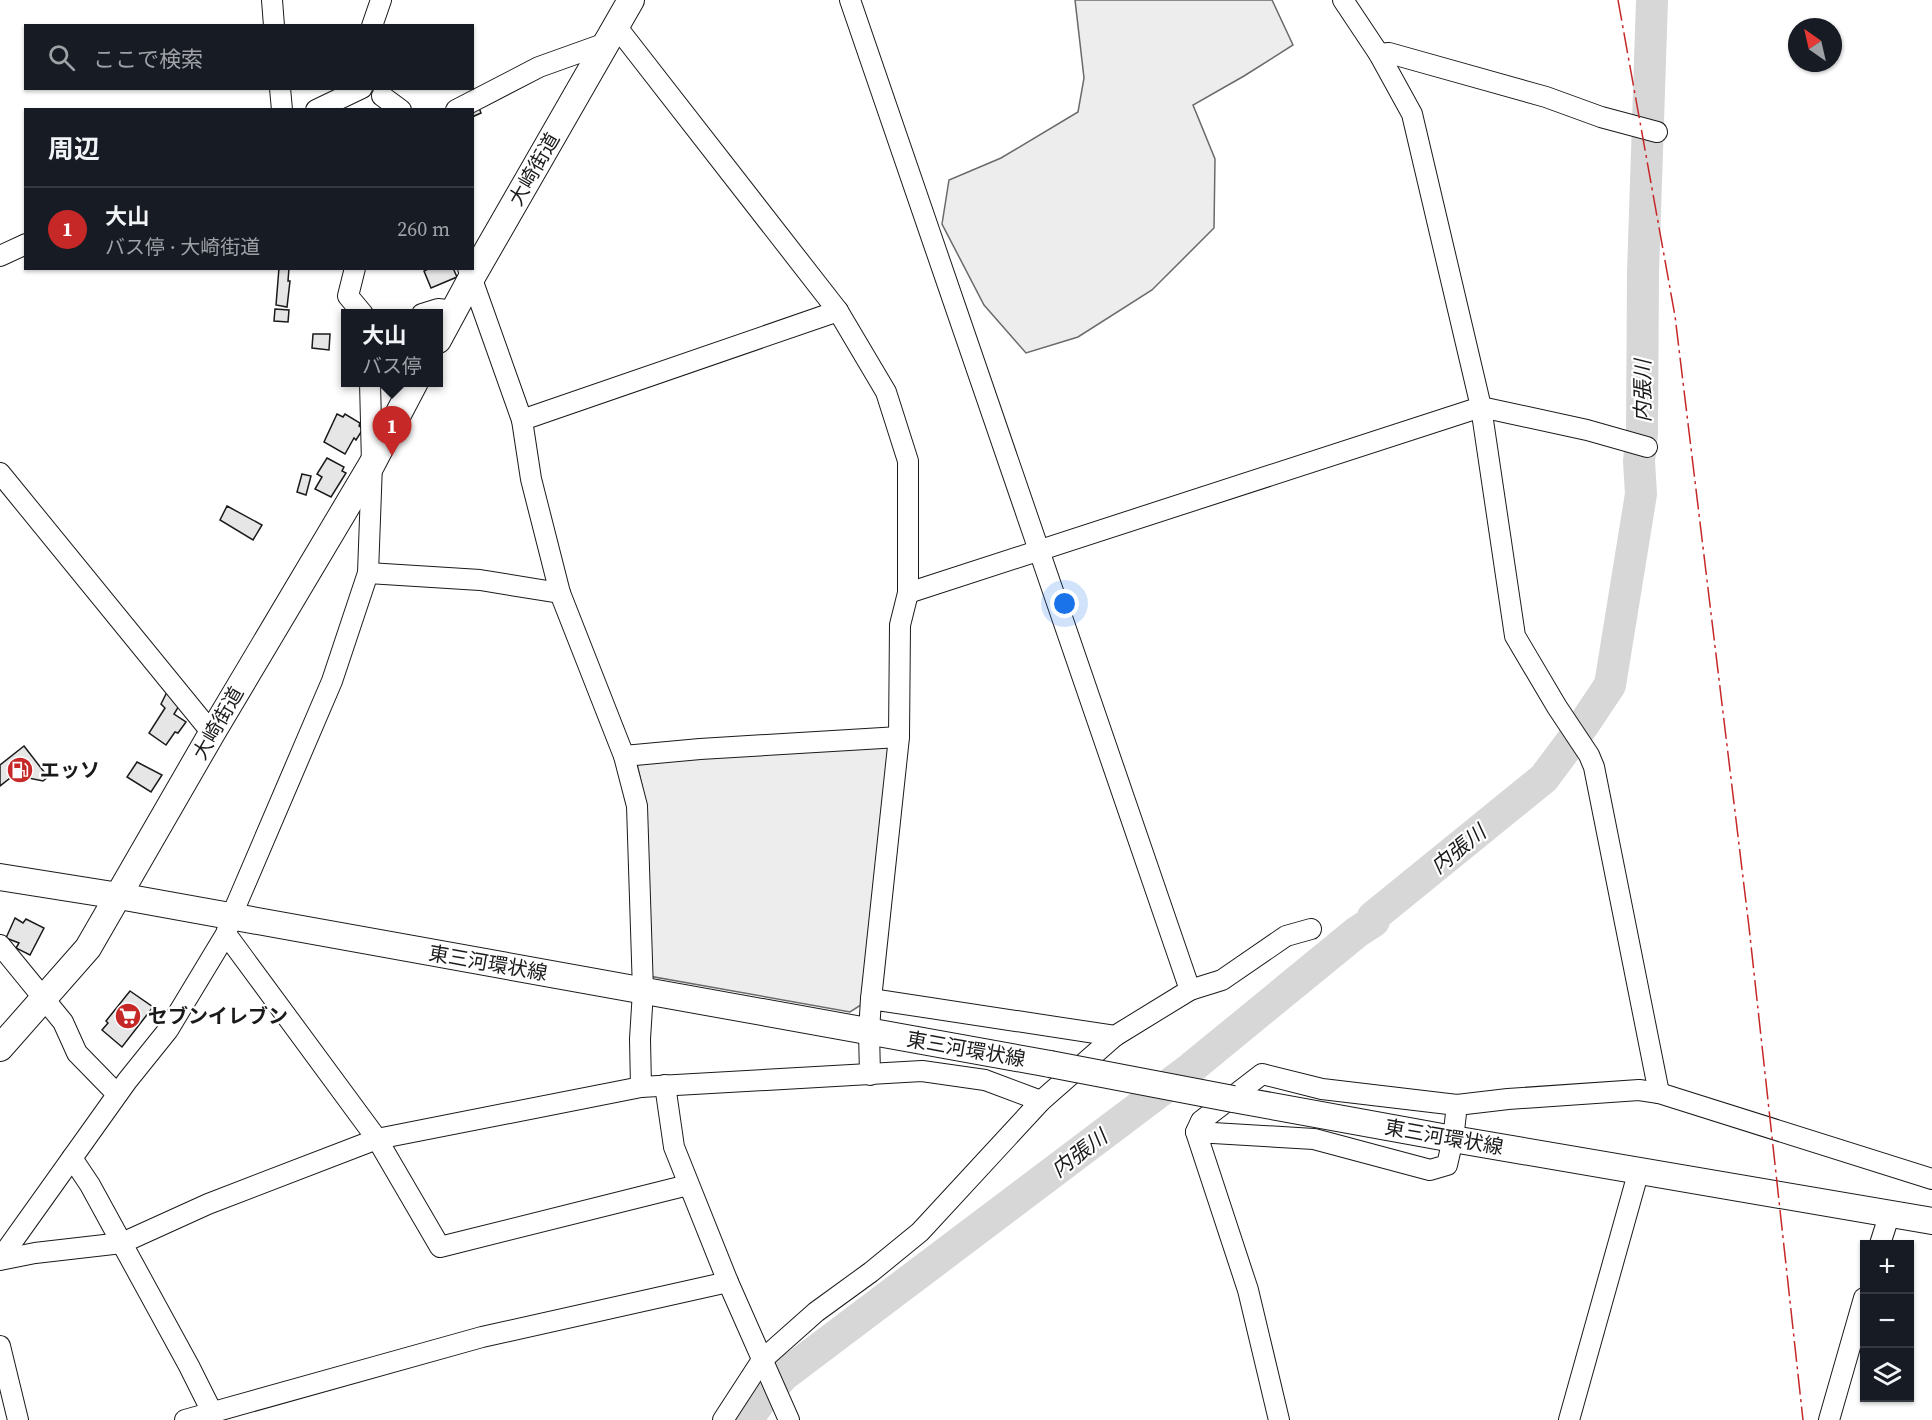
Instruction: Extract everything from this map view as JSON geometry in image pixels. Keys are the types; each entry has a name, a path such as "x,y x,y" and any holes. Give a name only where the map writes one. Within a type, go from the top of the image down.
{"main road":[{"name":"大崎街道","path":"474,266 631,0"},
{"name":"大崎街道","path":"443,331 470,273"},
{"name":"大崎街道","path":"0,1048 88,948 212,733 372,465 413,387"},
{"name":"東三河環状線","path":"0,877 119,896 228,926 643,991 1453,1139 1932,1221"}],"street":[{"path":"272,0 274,24"},
{"path":"373,24 381,0"},
{"path":"850,0 1190,990"},
{"path":"1343,0 1379,54 1412,114 1480,407 1515,636 1557,707 1589,755 1594,767 1659,1093"},
{"path":"460,108 539,67 611,35 838,311 886,392 908,461 908,593 900,625 899,737 871,999 870,1075"},
{"path":"1379,54 1389,53 1546,97 1601,117 1657,132"},
{"path":"280,90 282,108"},
{"path":"320,108 358,90"},
{"path":"382,98 398,108"},
{"path":"0,256 24,245"},
{"path":"354,270 348,296 359,309"},
{"path":"470,273 522,420 531,479 560,593 624,756 637,806 643,991 639,1039 641,1087"},
{"path":"443,310 454,311"},
{"path":"522,420 838,311"},
{"path":"0,1259 117,1094 168,1030 228,926 332,681 368,573 372,465 370,387"},
{"path":"908,593 1480,407 1587,430 1647,447"},
{"path":"0,473 212,733"},
{"path":"368,573 480,580 560,593"},
{"path":"624,756 899,737"},
{"path":"228,926 377,1139 440,1247 688,1185"},
{"path":"723,1420 762,1360 816,1312 871,1272 920,1232 1041,1101 1115,1036 1190,990 1222,980 1286,936 1311,929"},
{"path":"0,945 63,1022 76,1053 117,1094"},
{"path":"871,999 1115,1036"},
{"path":"0,1259 122,1243 208,1204 377,1139 641,1087 922,1071 985,1080 1041,1101"},
{"path":"1279,1420 1248,1290 1196,1132 1201,1121 1262,1074 1322,1089 1457,1105 1508,1099 1640,1090 1659,1093 1932,1179"},
{"path":"665,1084 674,1147 688,1185 789,1420"},
{"path":"1196,1132 1314,1139 1430,1170 1447,1165 1457,1105"},
{"path":"72,1158 90,1185 189,1366 212,1416"},
{"path":"1569,1420 1639,1170"},
{"path":"1882,1240 1890,1213"},
{"path":"185,1420 212,1416 482,1337 728,1282"},
{"path":"1828,1420 1860,1312"},
{"path":"0,1346 18,1420"}],"shaded area":[{"path":"1075,0 1272,0 1293,45 1193,105 1215,159 1214,228 1152,290 1078,337 1026,353 984,305 942,224 949,180 1001,158 1078,112 1084,78"},
{"path":"889,745 867,1001 850,1012 649,976 647,808 637,764 752,753"}],"building":[{"path":"478,105 481,113 474,116 474,108"},
{"path":"279,270 289,270 287,307 276,305"},
{"path":"454,270 457,277 431,288 424,271"},
{"path":"275,309 289,310 288,322 274,321"},
{"path":"313,334 330,334 329,350 312,348"},
{"path":"337,414 343,417 345,414 360,423 359,426 363,429 356,440 354,438 345,454 324,442"},
{"path":"327,458 344,467 342,471 346,473 331,497 315,489 322,477 317,474"},
{"path":"302,474 311,476 306,495 297,492"},
{"path":"227,506 262,525 253,540 220,520"},
{"path":"167,692 182,701 174,714 186,722 166,745 149,733 165,708 161,704"},
{"path":"24,746 48,777 43,781 14,775 0,786 0,765"},
{"path":"137,762 162,775 151,792 127,777"},
{"path":"15,918 23,923 26,919 44,928 30,955 16,948 19,943 6,938"},
{"path":"130,991 153,1007 122,1047 102,1030 108,1023 106,1021"}],"waterway":[{"name":"内張川","path":"747,1420 761,1400 784,1375 1191,1068 1357,932 1374,921 1373,917 1544,778 1610,685 1641,494 1639,461 1642,433 1643,273 1652,0"}],"power":[{"path":"1618,0 1675,316 1749,927 1803,1420"}],"place":[{"name":"大山","path":"392,456"},
{"name":"エッソ","path":"20,770"},
{"name":"セブンイレブン","path":"128,1016"}]}
